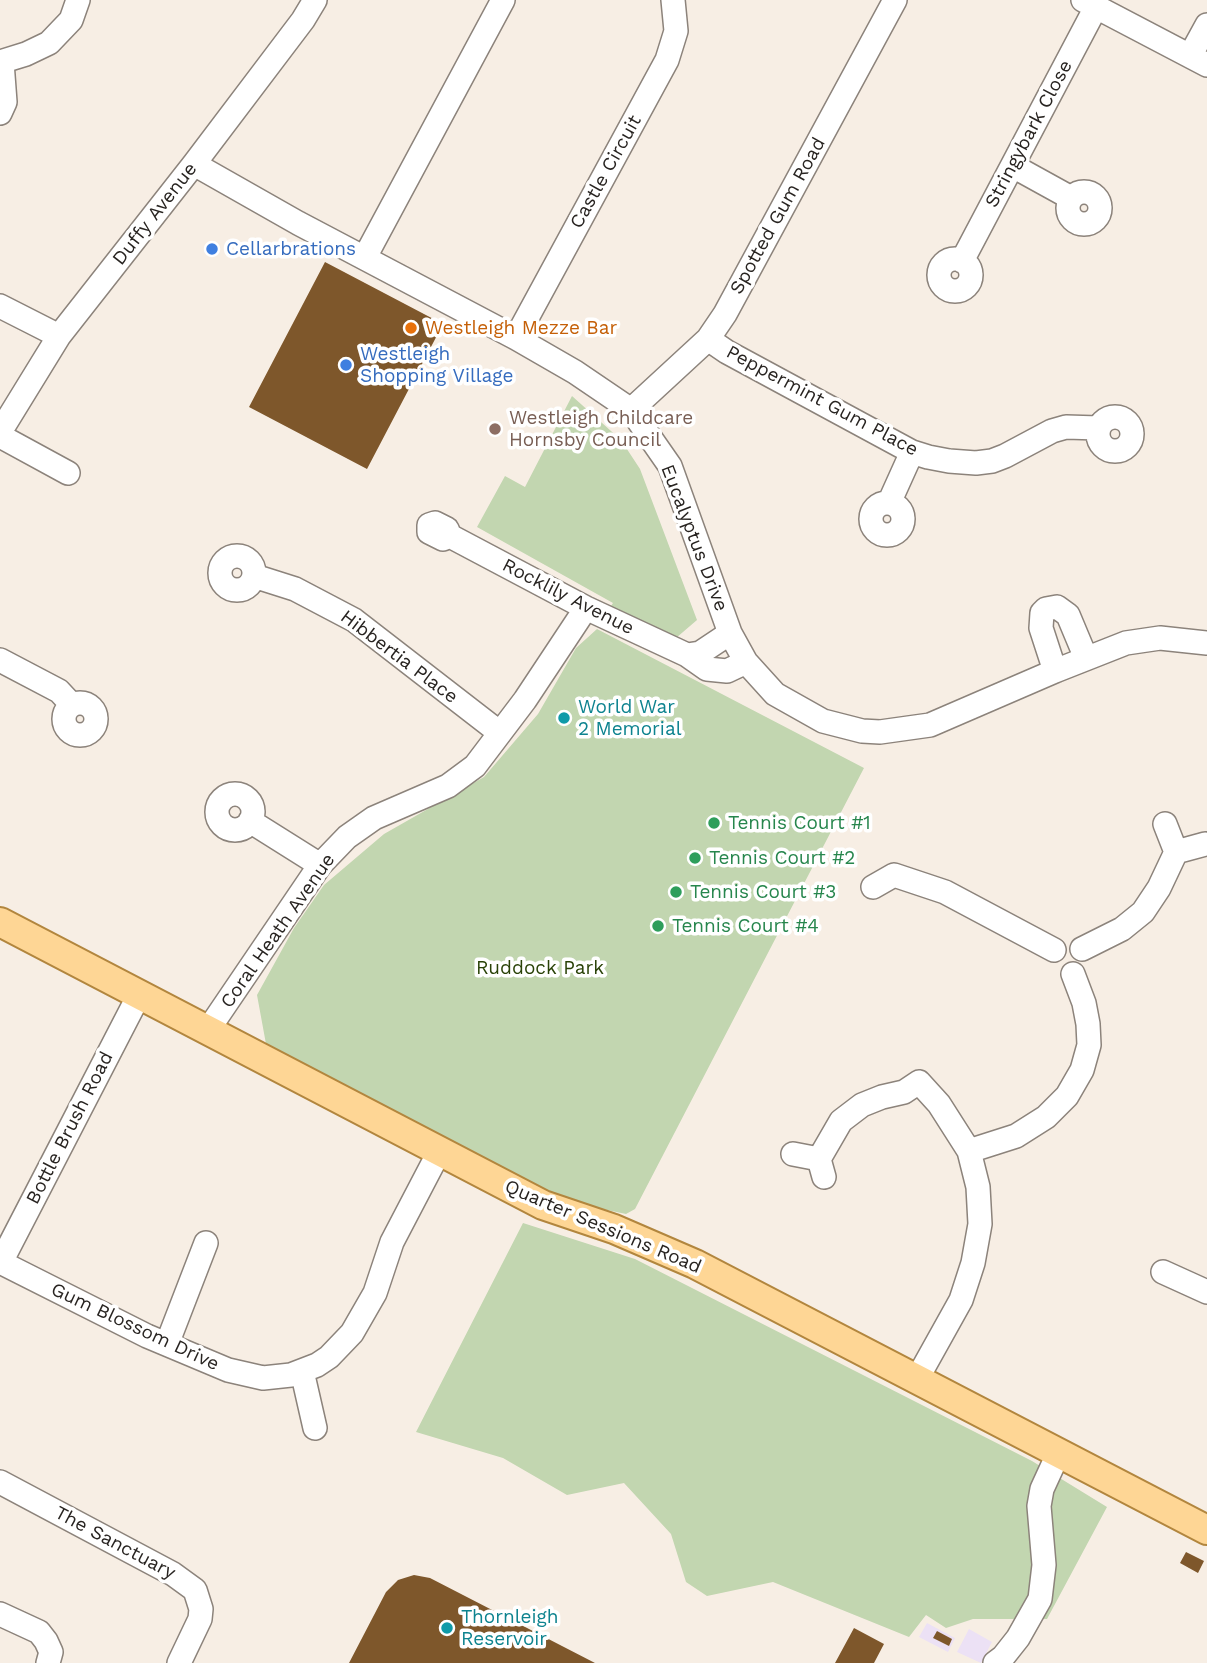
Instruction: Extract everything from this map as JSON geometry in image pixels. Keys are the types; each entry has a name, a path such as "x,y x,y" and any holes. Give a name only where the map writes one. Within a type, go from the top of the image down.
{"main road":[{"name":"Quarter Sessions Road","path":"0,922 542,1205 614,1229 684,1259 1207,1530"}],"street":[{"path":"0,113 5,102 1,62 49,43 71,20 78,0"},
{"name":"Duffy Avenue","path":"0,434 59,336 194,164 303,20 315,0"},
{"path":"365,257 503,0"},
{"name":"Castle Circuit","path":"516,338 667,60 676,31 673,0"},
{"name":"Spotted Gum Road","path":"631,410 708,338 732,302 895,0"},
{"path":"1089,4 1199,61 1207,25"},
{"name":"Stringybark Close","path":"962,261 1013,166 1089,4"},
{"name":"Eucalyptus Drive","path":"194,164 516,338 575,372 631,410 670,466 730,633 746,662 775,694 823,721 862,731 880,732 930,725 1086,658 1141,640 1179,638 1207,643"},
{"path":"1013,166 1072,198"},
{"path":"0,306 59,336"},
{"name":"Peppermint Gum Place","path":"708,338 727,352 912,452 949,461 976,463 1005,456 1052,431 1066,427 1098,428"},
{"path":"0,434 68,473"},
{"path":"889,503 912,452"},
{"name":"Rocklily Avenue","path":"450,536 586,608 687,655 707,669 727,671 746,662"},
{"name":"Hibbertia Place","path":"254,576 295,589 354,620 500,733"},
{"path":"1055,671 1041,628 1042,613 1046,609 1057,607 1068,615 1086,658"},
{"name":"Coral Heath Avenue","path":"208,1030 320,865 347,837 374,818 448,786 475,766 586,608"},
{"path":"687,655 700,653 730,633"},
{"path":"0,660 59,691 72,705"},
{"path":"250,821 320,865"},
{"path":"1082,949 1122,929 1143,912 1159,888 1176,852 1165,824"},
{"path":"1176,852 1205,844"},
{"path":"873,887 893,865 1054,950"},
{"path":"1062,942 1073,942 1082,949 1084,961 1078,971 1063,974 1055,968 1052,960 1054,950 1062,942"},
{"path":"969,1151 1016,1136 1046,1117 1067,1096 1082,1070 1089,1045 1084,1003 1073,974"},
{"name":"Bottle Brush Road","path":"0,1262 139,995"},
{"path":"793,1154 822,1168 841,1121 850,1113 882,1097 904,1092 919,1082 939,1104 969,1151 978,1187 981,1223 973,1263 961,1300 917,1379"},
{"name":"Gum Blossom Drive","path":"0,1262 167,1345 239,1374 281,1377 302,1371 329,1357 352,1333 375,1293 392,1242 439,1152"},
{"path":"167,1345 206,1244"},
{"path":"1163,1272 1207,1292"},
{"path":"302,1371 315,1429"},
{"path":"995,1663 1018,1638 1040,1599 1044,1565 1039,1506 1042,1489 1059,1452"},
{"name":"The Sanctuary","path":"0,1482 173,1574 195,1590 201,1609 200,1619 179,1663"},
{"path":"0,1614 39,1632 47,1641 51,1652 48,1663"}],"shaded area":[{"path":"927,1623 955,1638 948,1652 919,1637"},
{"path":"969,1629 992,1642 981,1663 957,1652"}],"green space":[{"path":"572,396 621,440 640,469 697,620 676,638 611,606 613,603 477,527 505,476 525,487"},
{"name":"Ruddock Park","path":"597,629 864,768 635,1209 626,1214 555,1199 266,1044 257,995 294,928 324,885 384,834 484,777 538,714 576,648"},
{"path":"523,1223 635,1259 1032,1461 1107,1507 1047,1619 973,1619 946,1628 926,1615 909,1637 773,1582 707,1596 686,1582 671,1534 624,1483 567,1495 503,1458 416,1432"}],"building":[{"name":"Westleigh Shopping Village","path":"325,262 443,324 367,469 249,407"},
{"path":"1186,1552 1204,1561 1198,1573 1180,1563"},
{"name":"Thornleigh Reservoir","path":"414,1575 430,1578 595,1663 349,1663 386,1592 398,1580"},
{"path":"854,1628 884,1644 874,1663 835,1663"},
{"path":"937,1631 952,1639 949,1646 933,1638"}],"place":[{"name":"Cellarbrations","path":"212,249"},
{"name":"Westleigh Mezze Bar","path":"411,328"},
{"name":"Westleigh Shopping Village","path":"346,365"},
{"name":"Westleigh Childcare Hornsby Council","path":"495,429"},
{"name":"World War 2 Memorial","path":"564,718"},
{"name":"Tennis Court #1","path":"714,823"},
{"name":"Tennis Court #2","path":"695,858"},
{"name":"Tennis Court #3","path":"676,892"},
{"name":"Tennis Court #4","path":"658,926"},
{"name":"Thornleigh Reservoir","path":"447,1628"}]}
